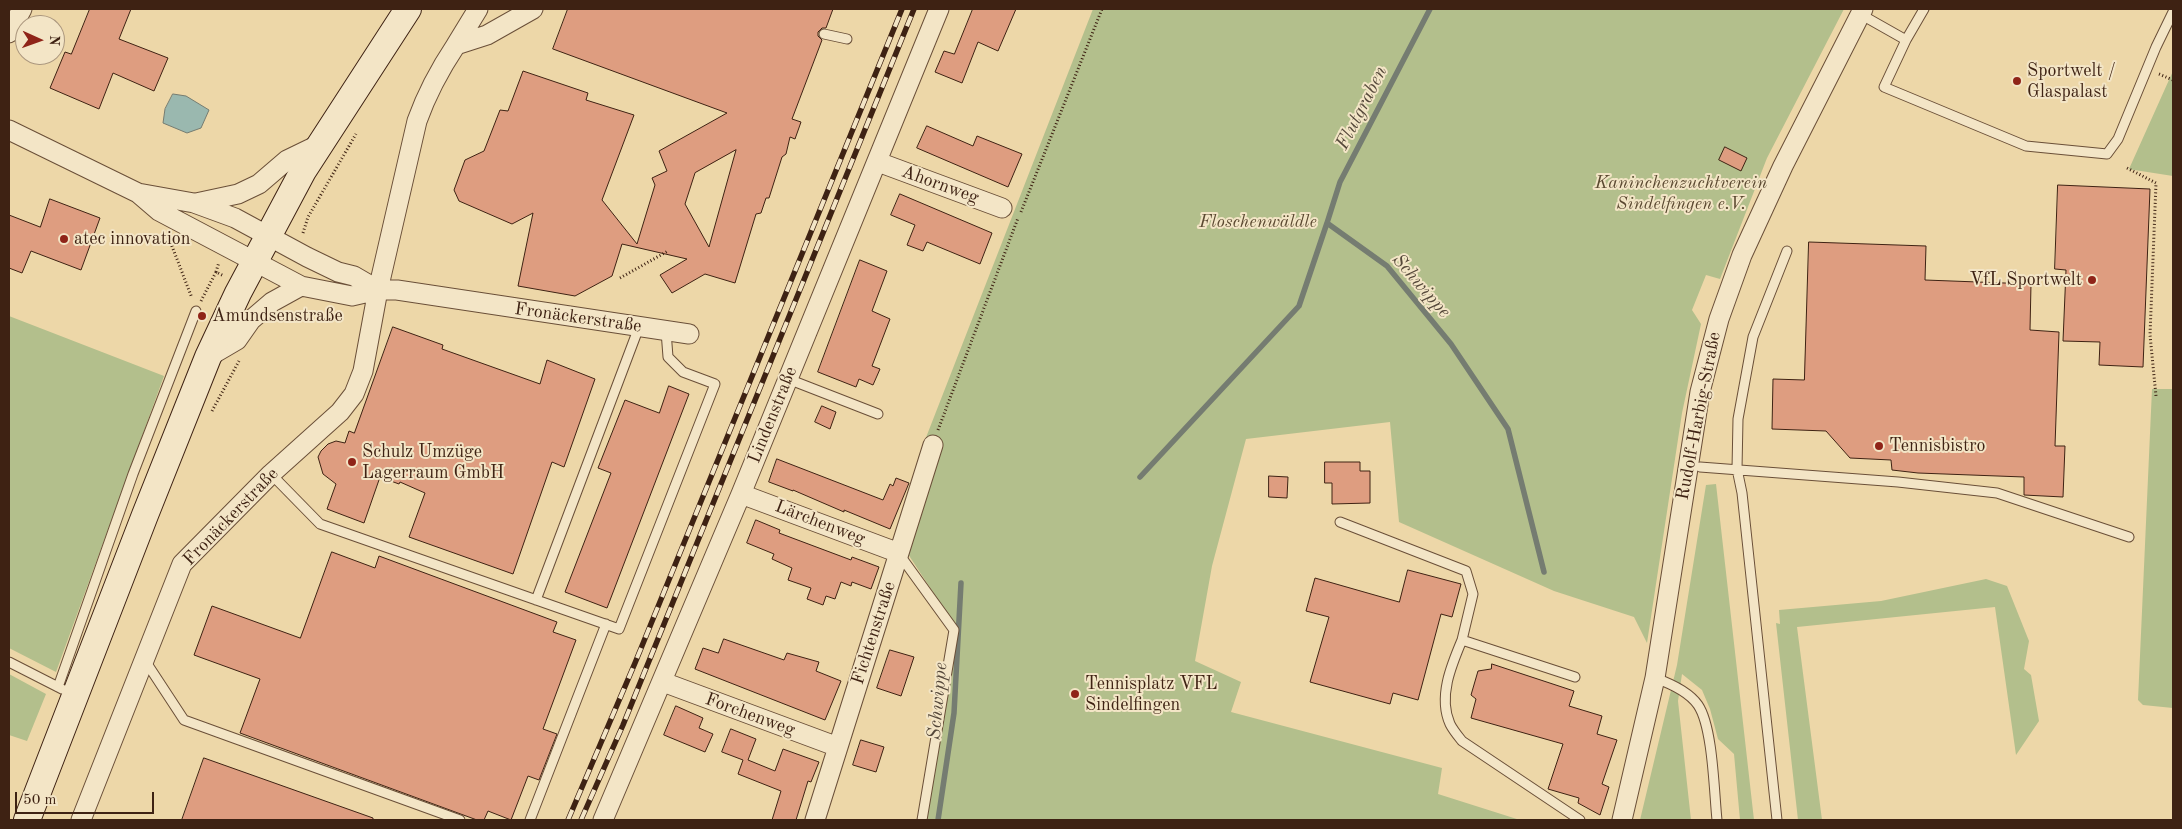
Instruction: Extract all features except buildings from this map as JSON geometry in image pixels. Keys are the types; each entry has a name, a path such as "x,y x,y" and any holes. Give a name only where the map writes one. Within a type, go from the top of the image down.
{"main road":[{"path":"27,820 67,691 144,515 208,357 253,262 303,171 408,9"}],"street":[{"path":"9,33 22,9"},
{"name":"Fronäckerstraße","path":"81,820 182,564 270,474 340,412 354,394 364,371 378,290 417,121 426,96 478,9"},
{"path":"456,45 487,35 533,9"},
{"name":"Lindenstraße","path":"603,820 741,494 939,9"},
{"name":"Rudolf-Harbig-Straße","path":"1622,820 1655,678 1700,392 1718,319 1742,254 1783,166 1861,12"},
{"path":"9,130 138,193 194,203 235,218 267,235"},
{"path":"194,203 220,199 259,184 287,160 321,143"},
{"name":"Ahornweg","path":"878,162 1002,208"},
{"path":"138,193 158,211 253,262"},
{"name":"Fronäckerstraße","path":"267,235 338,272 354,276 378,290"},
{"name":"Fronäckerstraße","path":"253,262 301,286 352,296 378,290 397,290 689,334"},
{"path":"208,357 237,340 251,320 272,302 301,286"},
{"name":"Fichtenstraße","path":"815,820 932,445"},
{"name":"Lärchenweg","path":"741,494 899,553"},
{"name":"Forchenweg","path":"663,682 838,747"}],"lane":[{"path":"1924,9 1906,40 1884,87 2026,146 2107,154 2118,139 2156,47 2173,12"},
{"path":"1861,12 1906,40"},
{"path":"824,34 847,38"},
{"path":"1778,820 1742,493 1736,469 1738,419 1753,337 1787,251"},
{"path":"9,662 67,691 133,474 196,311"},
{"path":"536,600 639,327"},
{"path":"270,474 320,524 619,629 715,384 682,372 668,357 666,331"},
{"path":"788,379 878,414"},
{"path":"1700,467 1997,493 2129,537"},
{"path":"1340,522 1466,571 1473,594 1462,640 1451,665 1444,702 1450,725 1462,741 1580,820"},
{"path":"899,553 954,630 922,820"},
{"path":"530,820 606,624"},
{"path":"1462,640 1575,676"},
{"path":"144,658 184,720 290,755 460,820"},
{"path":"1655,678 1670,684 1696,703 1701,710 1706,722 1717,820"}],"path":[{"path":"932,445 1023,207 1102,9"},
{"path":"298,252 304,240 302,232 308,217 360,127"},
{"path":"2127,168 2156,184 2150,336 2156,396"},
{"path":"158,211 196,311"},
{"path":"620,278 668,251"},
{"path":"210,415 240,360"}],"green space":[{"name":"Floschenwäldle","path":"1093,9 1844,9 1767,158 1720,279 1706,275 1692,310 1701,324 1682,413 1647,643 1634,617 1554,591 1399,522 1390,422 1246,439 1212,566 1195,661 1241,682 1231,712 1442,768 1438,794 1520,820 925,820 959,632 906,551 923,469 918,458"},
{"path":"2173,71 2173,176 2128,169 2129,169"},
{"path":"9,316 164,376 56,672 9,648"},
{"path":"2152,389 2173,389 2173,708 2143,705 2138,700"},
{"path":"1716,484 1754,820 1740,820 1734,754 1718,739 1710,709 1702,690 1682,674 1678,701 1691,820 1640,820 1677,665 1706,485"},
{"path":"1986,579 2007,586 2029,641 2024,669 2031,675 2039,721 2016,755 1995,607 1797,627 1822,820 1798,820 1776,623 1780,624 1779,610 1881,601"},
{"path":"9,674 46,694 27,741 9,735"}],"water":[{"path":"173,94 186,96 209,110 201,128 187,133 163,123 165,109"}],"waterway":[{"name":"Flutgraben","path":"1327,223 1340,182 1430,9"},
{"name":"Schwippe","path":"1140,477 1299,306 1327,223 1387,266 1451,344 1508,429 1544,572"},
{"name":"Schwippe","path":"938,820 954,713 961,583"}],"railway":[{"path":"568,820 635,663 902,9"},
{"path":"581,820 623,725 914,9"}],"place":[{"name":"Sportwelt / Glaspalast","path":"2017,81"},
{"name":"atec innovation","path":"64,239"},
{"name":"VfL Sportwelt","path":"2092,280"},
{"name":"Amundsenstraße","path":"202,316"},
{"name":"Tennisbistro","path":"1879,446"},
{"name":"Schulz Umzüge Lagerraum GmbH","path":"352,462"},
{"name":"Tennisplatz VFL Sindelfingen","path":"1075,694"}],"park label":[{"name":"Kaninchenzuchtverein Sindelfingen e.V.","path":"1681,193"}]}
